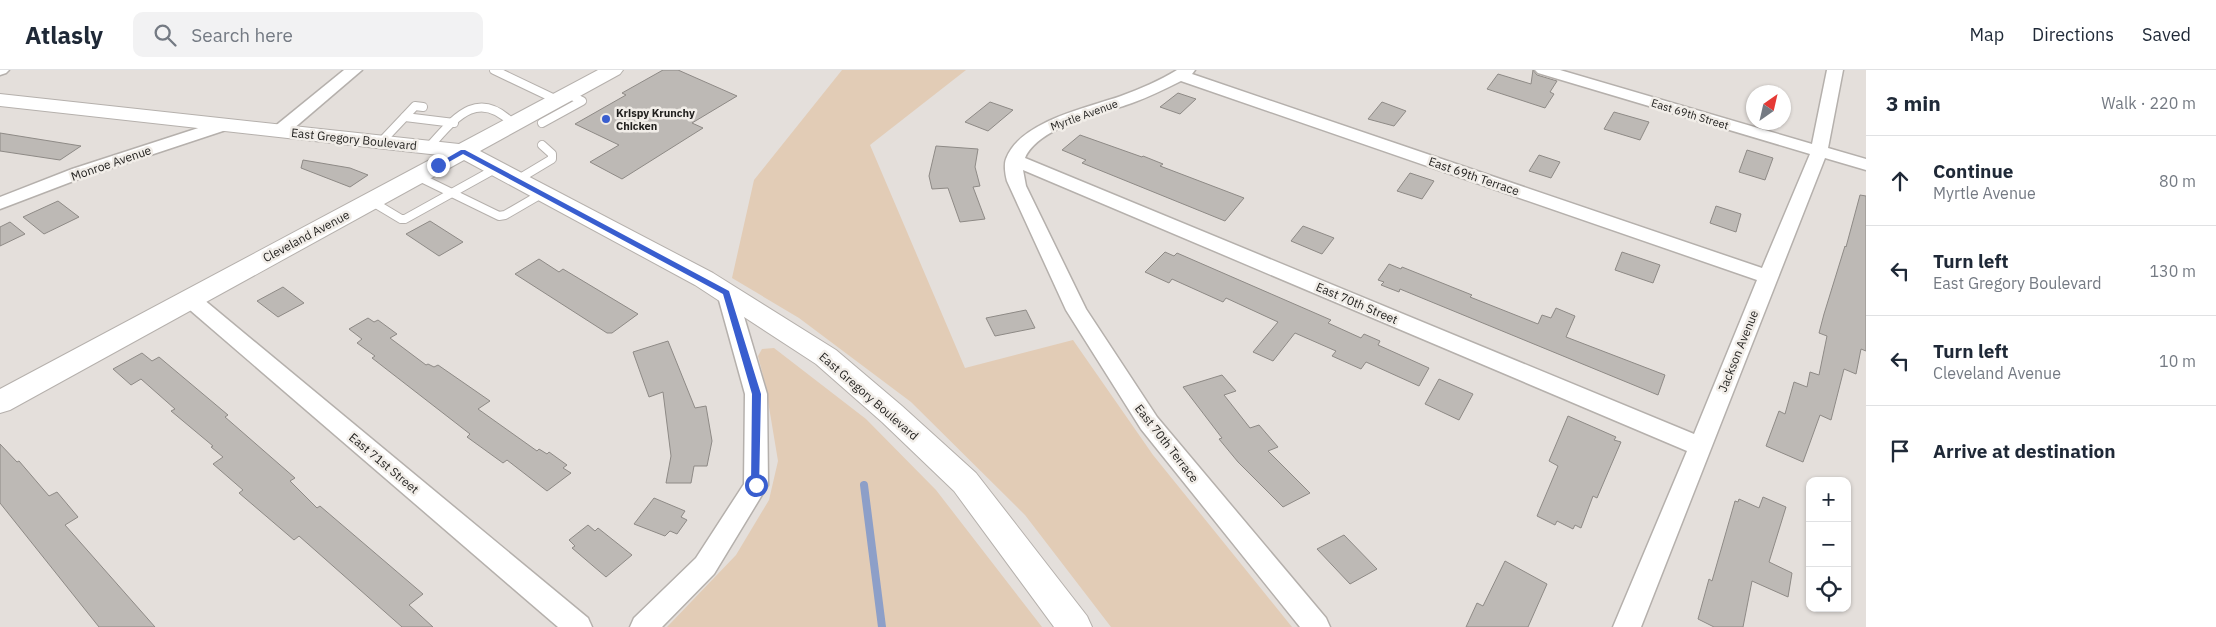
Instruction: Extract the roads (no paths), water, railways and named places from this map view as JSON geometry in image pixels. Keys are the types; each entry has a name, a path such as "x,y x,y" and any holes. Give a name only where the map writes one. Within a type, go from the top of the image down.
{"main road":[{"name":"Cleveland Avenue","path":"0,402 512,124 559,108 612,70"},
{"name":"East Gregory Boulevard","path":"0,100 463,151 727,293 826,357 892,414 964,482 1075,627"}],"street":[{"path":"280,131 354,70"},
{"name":"East 69th Street","path":"1543,70 1866,165"},
{"name":"Jackson Avenue","path":"1627,627 1819,152 1835,70"},
{"name":"Myrtle Avenue","path":"1014,160 1021,148 1045,128 1141,94 1184,72"},
{"name":"East 69th Terrace","path":"1184,72 1768,277"},
{"name":"Monroe Avenue","path":"0,203 78,173 223,125"},
{"name":"East 70th Terrace","path":"1014,160 1013,172 1016,186 1076,310 1149,423 1316,627"},
{"name":"East 70th Street","path":"1014,160 1699,446"},
{"path":"644,627 705,566 756,485 756,394 727,293"},
{"name":"East 71st Street","path":"190,299 578,627"}],"lane":[{"path":"495,70 559,108 542,123"},
{"path":"381,142 415,106 423,107"},
{"path":"456,109 466,110 493,107 499,110 512,124"},
{"path":"428,148 466,110"},
{"path":"404,117 454,123"},
{"path":"371,202 401,219 405,219 452,193 552,158 556,142"},
{"path":"542,145 552,154"},
{"path":"417,176 498,216 505,215 543,193"}],"waterway":[{"path":"864,485 882,627"}],"place":[{"name":"Krispy Krunchy Chicken","path":"606,119"}]}
